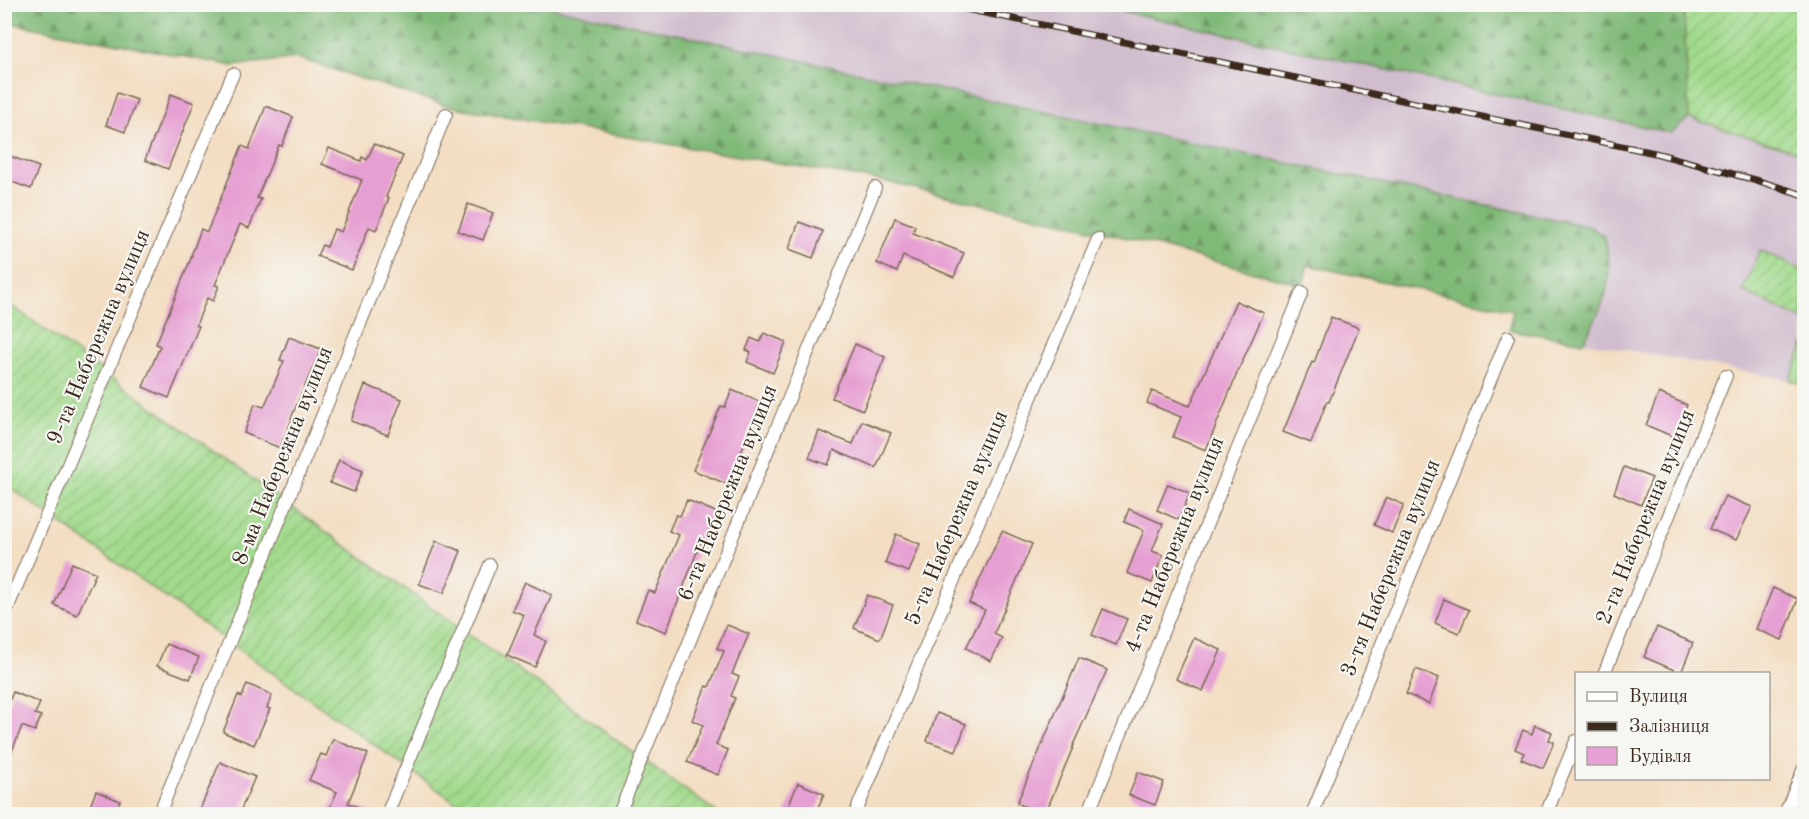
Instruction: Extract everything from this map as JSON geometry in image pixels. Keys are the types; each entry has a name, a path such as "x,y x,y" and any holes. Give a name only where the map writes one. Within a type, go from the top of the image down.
{"street":[{"name":"9-та Набережна вулиця","path":"4,616 233,74"},
{"name":"8-ма Набережна вулиця","path":"159,814 446,114"},
{"name":"6-та Набережна вулиця","path":"619,814 875,188"},
{"name":"5-та Набережна вулиця","path":"855,814 1098,239"},
{"name":"4-та Набережна вулиця","path":"1088,814 1302,292"},
{"name":"3-тя Набережна вулиця","path":"1312,814 1508,337"},
{"name":"2-га Набережна вулиця","path":"1605,672 1726,376"},
{"path":"387,814 490,565"},
{"path":"1546,814 1575,743"},
{"path":"1785,814 1804,768"}],"shaded area":[{"path":"539,5 1095,5 1670,133 1689,118 1804,154 1804,271 1760,250 1743,290 1804,320 1804,343 1790,380 1584,342 1609,286 1605,237 1591,227"}],"green space":[{"path":"4,5 539,5 1591,227 1605,237 1609,268 1608,281 1603,303 1584,342 1509,330 1513,310 1308,265 1303,285 1100,231 877,180 448,106 297,58 233,66 5,22"},
{"path":"1095,5 1658,5 1684,10 1689,118 1671,133"},
{"path":"1744,5 1785,5 1804,12 1804,154 1689,118 1684,10"},
{"path":"1760,250 1804,271 1804,320 1743,291"},
{"path":"5,301 719,814 472,814 5,484"},
{"path":"1804,343 1804,385 1790,380"}],"building":[{"path":"117,93 137,100 125,132 106,125"},
{"path":"171,94 194,103 168,169 145,160"},
{"path":"266,106 293,117 257,198 261,199 249,228 240,224 215,285 219,286 213,301 207,298 196,325 199,326 169,398 143,387 160,346 156,344 201,229 207,232 242,146 249,149"},
{"path":"374,144 403,156 386,197 389,198 376,230 369,227 352,270 317,256 322,245 327,247 334,229 341,232 362,180 322,164 329,148 361,161 362,157 367,160"},
{"path":"7,155 39,167 31,189 4,179 4,163"},
{"path":"468,204 493,213 483,240 458,231"},
{"path":"895,218 915,226 913,233 964,253 954,277 903,256 897,272 877,263"},
{"path":"799,222 823,231 813,258 789,249"},
{"path":"1236,301 1264,313 1206,450 1173,437 1181,417 1147,403 1152,391 1190,406"},
{"path":"1331,317 1359,328 1311,443 1283,432 1312,362 1314,363"},
{"path":"764,333 786,342 773,373 747,362 751,352 746,350 751,338 760,342"},
{"path":"289,337 321,349 280,448 244,433 255,404 264,407 284,361 280,360"},
{"path":"855,344 885,357 863,410 832,398"},
{"path":"365,385 402,399 388,435 351,421"},
{"path":"732,390 760,402 729,485 693,470 721,406 725,407"},
{"path":"1659,393 1687,405 1674,437 1646,425"},
{"path":"862,421 891,433 876,468 834,450 828,465 809,458 819,431 853,444"},
{"path":"339,460 363,470 354,492 330,483"},
{"path":"1624,467 1652,478 1641,505 1614,493"},
{"path":"1168,484 1190,493 1179,520 1157,510"},
{"path":"1725,496 1752,507 1736,540 1710,529"},
{"path":"1386,497 1404,505 1392,533 1374,525"},
{"path":"687,500 718,513 705,545 700,544 666,632 636,620 648,590 655,593 679,535 669,531 676,515 680,516"},
{"path":"1129,509 1163,524 1152,551 1163,555 1152,583 1127,573 1144,530 1124,522"},
{"path":"1002,531 1032,544 994,634 1002,638 991,661 966,648 985,610 969,603"},
{"path":"896,534 920,544 909,572 885,563"},
{"path":"436,541 461,551 444,593 419,584"},
{"path":"72,563 96,573 77,615 54,605"},
{"path":"525,582 552,595 534,635 546,641 535,667 507,655 524,615 512,610"},
{"path":"1773,588 1798,599 1782,640 1756,629"},
{"path":"867,595 893,605 880,639 854,628"},
{"path":"1444,599 1469,610 1459,633 1435,623"},
{"path":"1103,609 1127,619 1116,645 1092,635"},
{"path":"727,625 749,634 732,674 739,677 731,696 735,698 716,745 728,750 718,775 687,762 703,725 692,720 724,651 717,648"},
{"path":"1657,627 1693,643 1681,672 1644,657"},
{"path":"1194,638 1221,650 1203,691 1176,679"},
{"path":"166,644 199,657 190,679 157,666"},
{"path":"1079,658 1107,670 1045,814 1043,814 1017,803"},
{"path":"1416,669 1439,678 1429,704 1406,694"},
{"path":"247,684 272,695 267,708 270,709 254,745 223,732 238,695 242,697"},
{"path":"13,692 40,703 35,714 41,716 35,731 22,726 5,769 4,714"},
{"path":"937,713 966,724 956,751 927,741"},
{"path":"1535,725 1552,732 1549,740 1554,742 1543,768 1521,759 1524,753 1515,749 1523,730 1532,734"},
{"path":"333,739 368,754 348,803 375,814 327,814 337,792 309,780 321,754 326,756"},
{"path":"220,762 255,777 239,814 198,814"},
{"path":"1138,772 1164,782 1155,805 1129,795"},
{"path":"798,783 824,794 815,814 785,814"},
{"path":"96,791 120,801 114,814 87,814"}],"railway":[{"path":"942,4 1655,153 1804,195"}]}
